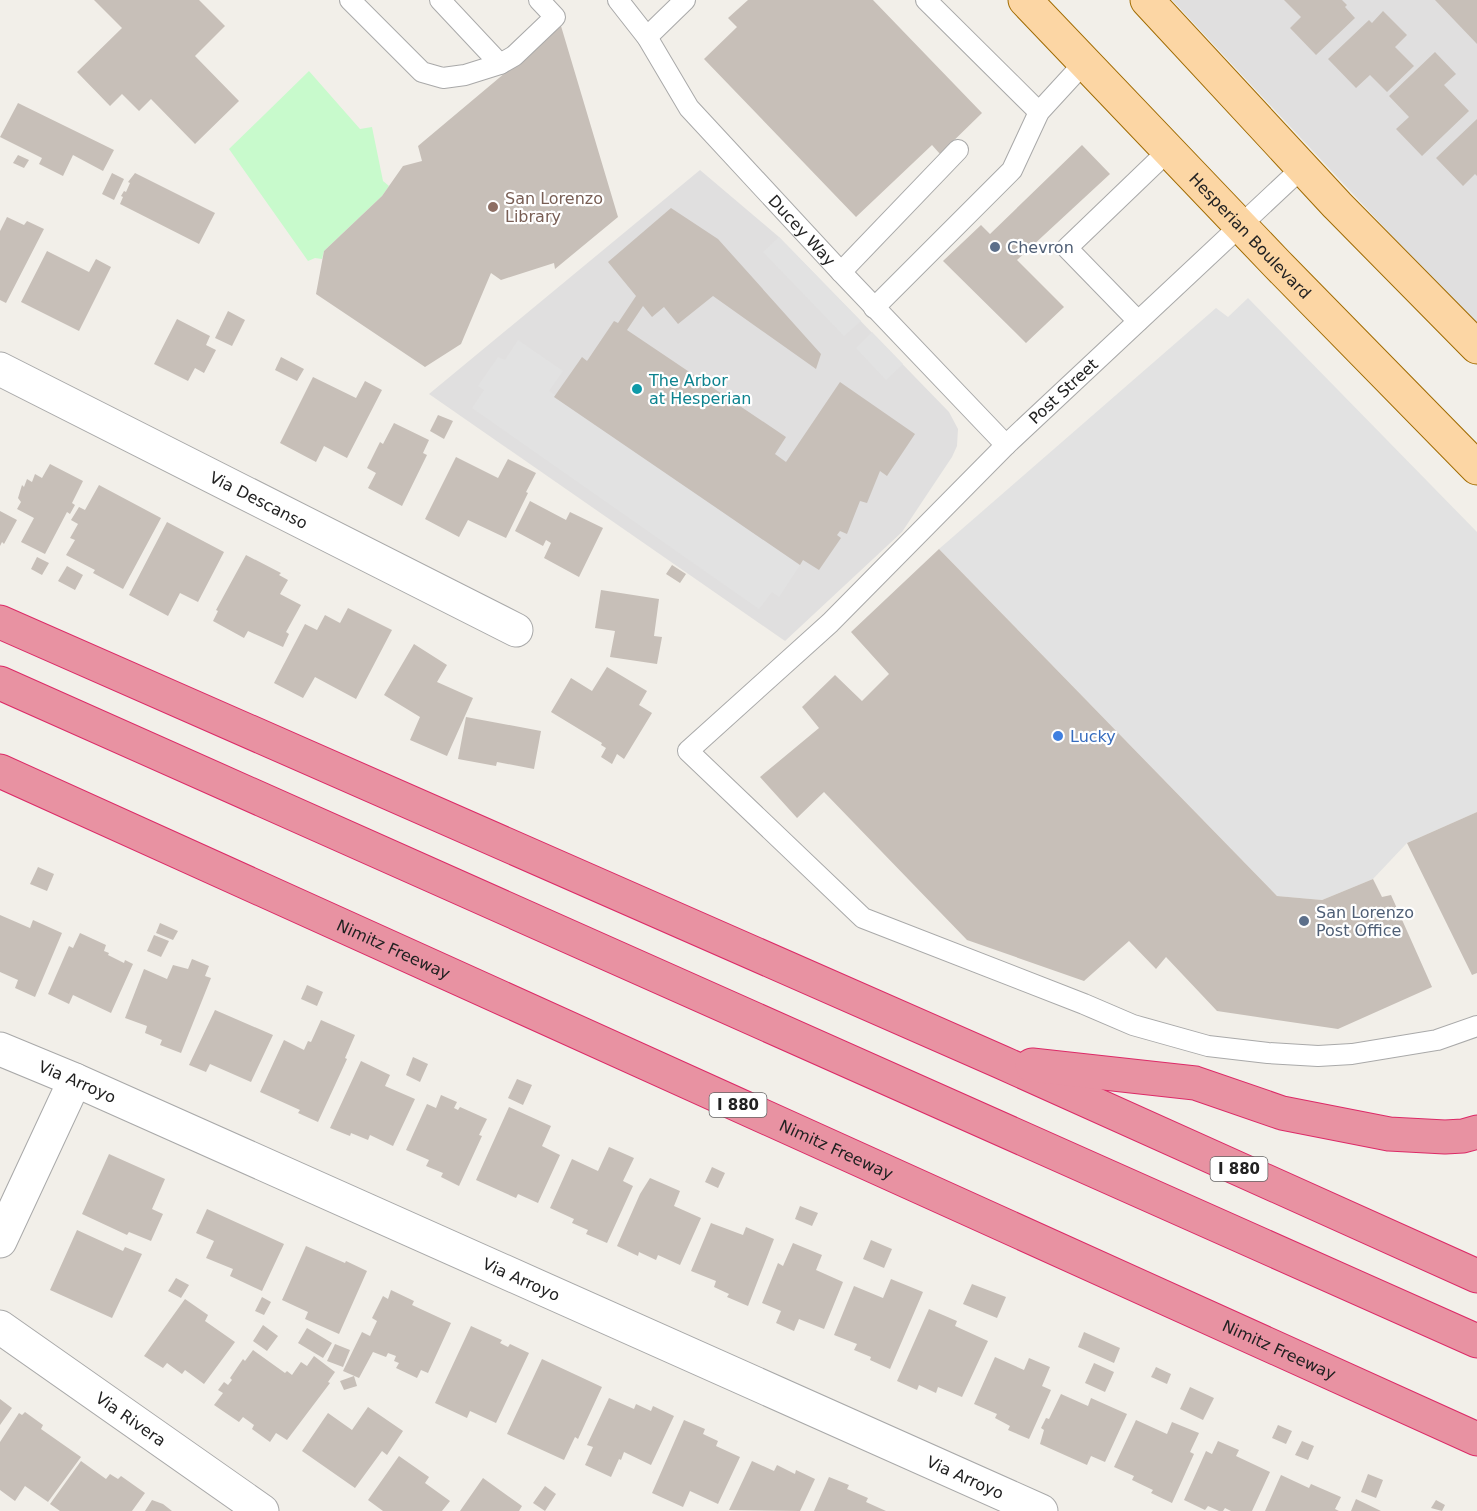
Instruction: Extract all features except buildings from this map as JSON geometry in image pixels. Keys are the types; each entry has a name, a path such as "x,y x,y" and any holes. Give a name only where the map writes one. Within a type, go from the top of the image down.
{"highway":[{"name":"I 880","path":"0,622 1001,1062 1477,1276"},
{"path":"0,683 1477,1341"},
{"name":"Nimitz Freeway","path":"0,771 1477,1439"},
{"path":"1001,1062 1195,1083 1282,1113 1389,1134 1445,1137 1477,1132"}],"main road":[{"name":"Hesperian Boulevard","path":"1025,0 1369,359 1477,468"},
{"path":"1147,0 1337,205 1477,347"}],"street":[{"name":"Via Descanso","path":"0,369 516,630"},
{"name":"Via Arroyo","path":"0,1049 75,1080 1041,1511"},
{"path":"0,1241 75,1080"},
{"name":"Via Rivera","path":"0,1327 262,1511"}],"lane":[{"path":"350,0 422,72 443,78 465,75 500,64 514,56 555,17 539,0"},
{"path":"440,0 500,64"},
{"name":"Ducey Way","path":"618,0 647,37 689,108 874,308 1006,445"},
{"path":"647,37 685,0"},
{"path":"926,0 1039,112"},
{"path":"874,308 1012,170 1039,112 1084,63"},
{"path":"841,272 958,150"},
{"path":"1138,321 1067,248 1169,150"},
{"name":"Post Street","path":"1303,167 1006,445 830,623 688,751 863,918 1084,1004 1133,1026 1208,1046 1298,1054 1353,1054 1437,1040 1477,1026"}],"shaded area":[{"path":"1172,0 1477,0 1477,327"},
{"name":"The Arbor at Hesperian","path":"700,170 779,237 949,412 958,429 957,446 952,457 902,532 785,641 429,394"},
{"path":"779,237 861,321 844,336 763,252"},
{"path":"1248,298 1477,532 1477,812 1407,843 1373,879 1322,900 1277,896 939,549 1216,308 1228,317"},
{"path":"872,332 903,364 886,380 856,348"},
{"path":"518,340 563,371 549,391 800,565 779,597 772,592 759,609 472,408 484,390 478,386 498,357 505,360"}],"green space":[{"path":"309,71 360,129 372,127 383,181 389,186 382,196 324,251 322,259 315,258 308,261 229,149"}],"place":[{"name":"San Lorenzo Library","path":"493,207"},
{"name":"Chevron","path":"995,247"},
{"name":"The Arbor at Hesperian","path":"637,389"},
{"name":"Lucky","path":"1058,736"},
{"name":"San Lorenzo Post Office","path":"1304,921"}]}
